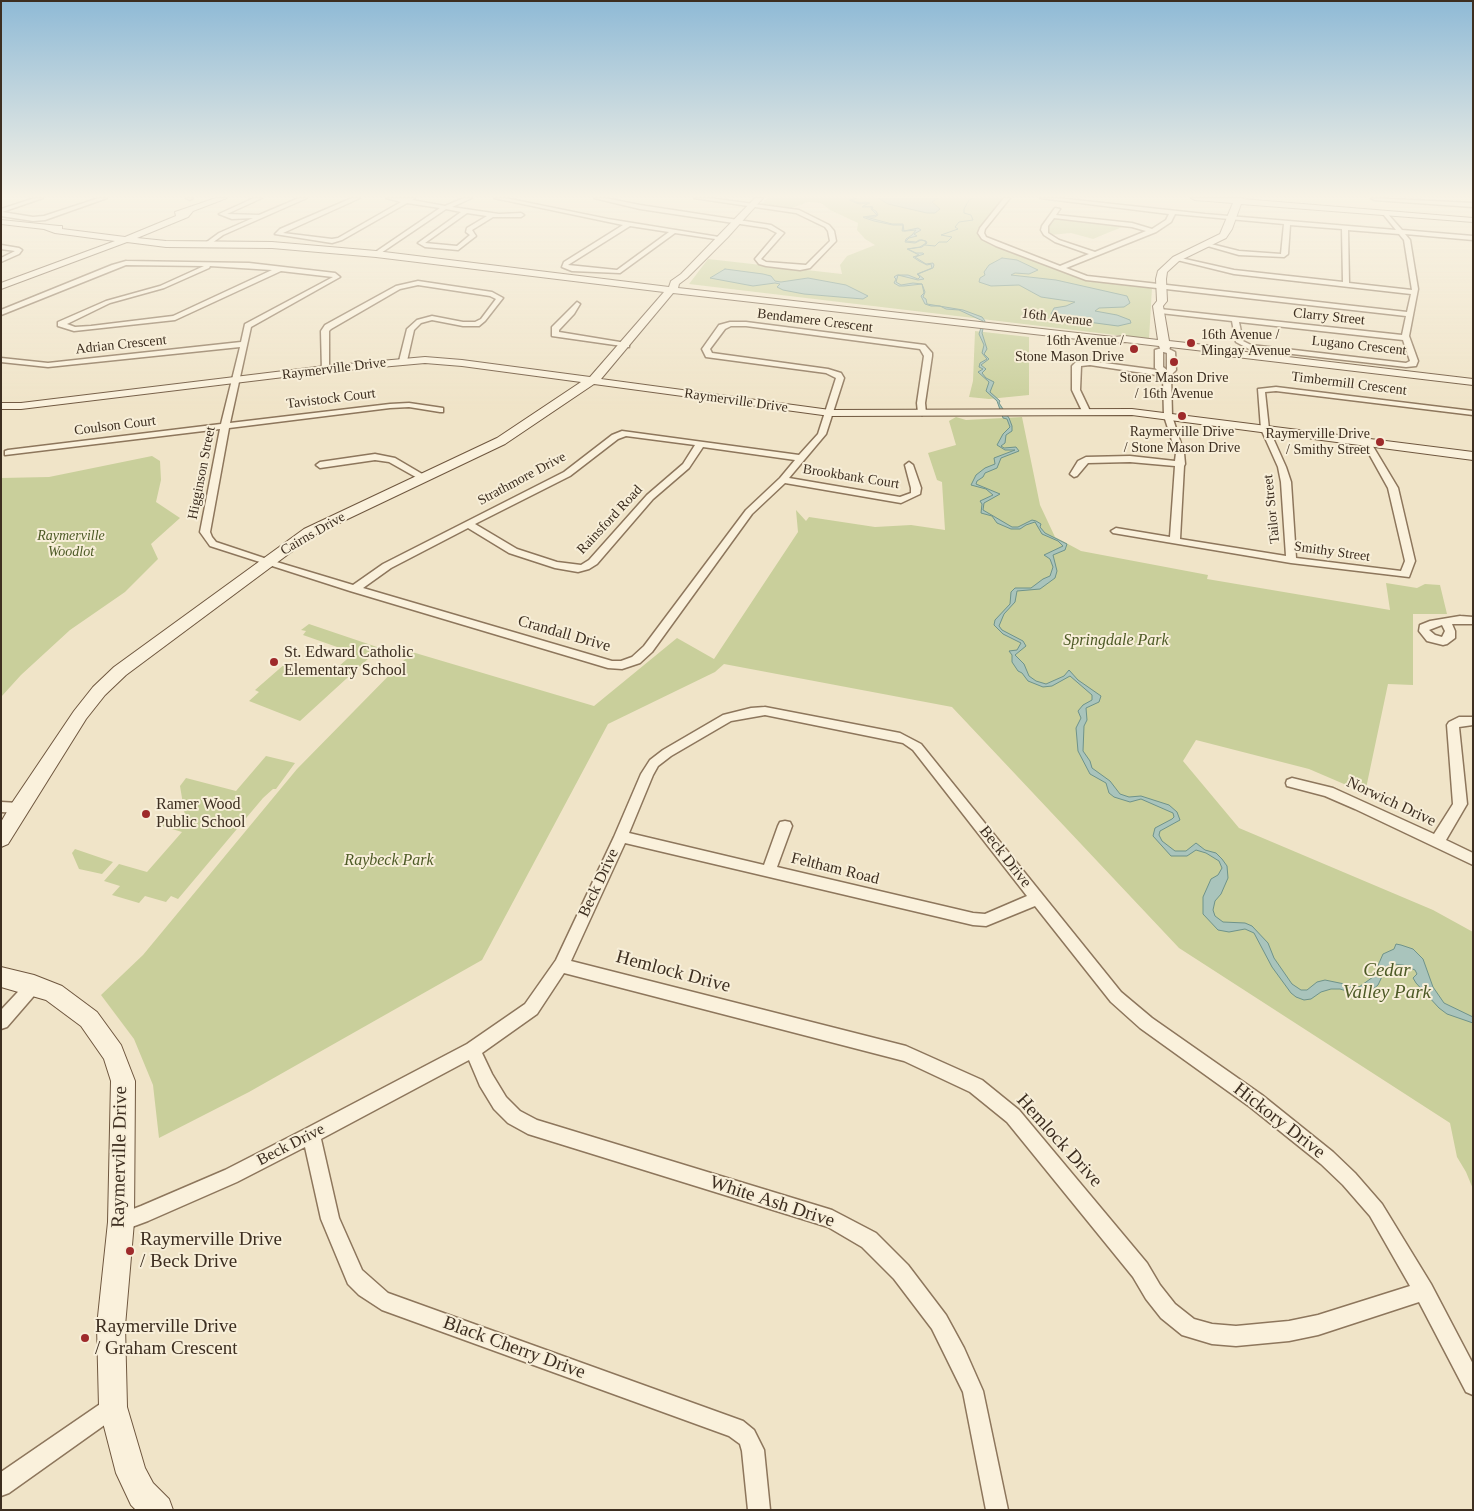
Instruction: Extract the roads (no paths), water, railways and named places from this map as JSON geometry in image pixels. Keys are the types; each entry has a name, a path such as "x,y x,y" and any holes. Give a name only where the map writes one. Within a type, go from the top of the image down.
{"street":[{"path":"1,286 46,269"},
{"path":"1,313 109,269"},
{"path":"203,269 162,287 108,302 61,324 74,329 175,318 279,269"},
{"path":"236,380 248,326 337,277 283,269"},
{"name":"16th Avenue","path":"499,269 1113,340 1124,344 1165,346 1215,354 1228,353 1473,382"},
{"path":"569,269 618,272 623,269"},
{"name":"Cairns Drive","path":"1,839 10,807 104,686 165,637 309,532 505,438 597,377 673,289 681,284 685,279 684,276 691,269"},
{"path":"1059,269 1091,280 1410,314"},
{"path":"1086,411 1076,390 1076,366 1079,364 1167,374 1172,370 1171,352 1165,346 1158,306 1162,301 1163,271 1166,269"},
{"path":"1217,269 1414,292"},
{"path":"1346,269 1346,284"},
{"path":"1406,338 1414,292 1411,269"},
{"path":"325,369 326,331 328,327 398,287 418,283 492,294 500,298 483,320 476,324 463,324 432,318 419,321 411,330 404,361"},
{"path":"577,304 571,314 555,330 555,334 626,345"},
{"name":"Clarry Street","path":"1160,311 1406,338"},
{"name":"Lugano Crescent","path":"1235,320 1240,342 1246,346 1406,365 1413,364 1414,361 1406,338"},
{"name":"Bendamere Crescent","path":"830,413 840,378 835,373 713,356 707,353 706,349 722,327 736,323 922,347 928,353 921,403 922,413"},
{"name":"Adrian Crescent","path":"1,360 48,365 244,344"},
{"path":"1165,346 1159,350 1159,368 1167,374"},
{"name":"Raymerville Drive","path":"1,406 404,361 462,363 830,413 1132,412 1473,456"},
{"path":"1167,374 1168,416 1180,453 1181,464 1175,542"},
{"name":"Higginson Street","path":"236,380 225,426 205,532 213,544 266,562"},
{"name":"Timbermill Crescent","path":"1265,429 1261,391 1266,389 1473,413"},
{"name":"Tavistock Court","path":"225,426 390,406 440,410"},
{"name":"Crandall Drive","path":"266,562 354,590 612,665 622,665 636,660 648,650 749,512 783,480 815,444 830,413"},
{"name":"Coulson Court","path":"8,452 225,426"},
{"name":"Tailor Street","path":"1265,429 1282,467 1286,482 1291,560"},
{"name":"Strathmore Drive","path":"354,590 388,566 567,474 620,434 625,433 801,458"},
{"name":"Smithy Street","path":"1116,532 1291,560 1405,575 1410,561 1393,488 1367,443"},
{"name":"Rainsford Road","path":"468,524 500,545 520,554 567,567 578,569 585,567 593,562 656,491 686,466 700,444"},
{"path":"320,465 374,457 392,460 424,478"},
{"path":"1074,474 1080,464 1086,460 1130,459 1181,464"},
{"name":"Brookbank Court","path":"783,480 901,500 915,494 916,488 909,465"},
{"path":"1446,621 1460,619 1473,621"},
{"name":"Beck Drive","path":"121,1222 142,1215 231,1176 311,1135 474,1050 531,1009 561,964 621,837 647,774 654,763 726,718 765,711 900,738 914,744 928,758 1037,898"},
{"path":"1437,842 1460,804 1453,725 1459,721 1473,721"},
{"name":"Norwich Drive","path":"1292,783 1328,792 1473,859"},
{"path":"769,870 785,826"},
{"name":"Feltham Road","path":"621,837 973,919 986,920 1037,898"},
{"name":"Hickory Drive","path":"1037,898 1103,983 1129,1010 1256,1101 1350,1179 1376,1210 1424,1291 1473,1385"},
{"name":"Hemlock Drive","path":"561,964 906,1054 976,1086 1014,1116 1134,1262 1168,1311 1189,1328 1212,1334 1236,1336 1289,1331 1318,1325 1424,1291"},
{"name":"Raymerville Drive","path":"1,977 34,985 54,993 89,1018 113,1053 123,1081 121,1222 111,1326 113,1407 131,1472 142,1494 158,1510"},
{"path":"1,1022 34,985"},
{"name":"White Ash Drive","path":"474,1050 486,1080 500,1103 514,1117 534,1128 832,1219 869,1240 901,1272 939,1322 957,1355 973,1391 997,1510"},
{"name":"Black Cherry Drive","path":"311,1135 330,1219 355,1277 366,1288 382,1300 736,1428 747,1437 753,1450 760,1510"},
{"path":"1,1485 113,1407"}],"water":[{"path":"725,269 763,274 771,276 775,281 781,282 808,278 846,285 868,296 863,299 804,294 783,290 777,287 780,284 775,283 753,286 710,278"},
{"path":"932,269 918,274 924,279 918,280 898,275 908,275 918,279 920,277 917,274"},
{"path":"986,269 1035,269 1038,270 1029,274 1015,273 1011,275 1056,280 1127,296 1130,303 1124,307 1099,308 1095,311 1117,315 1130,320 1131,323 1118,326 1058,318 1051,314 1054,308 1075,302 1041,297 1019,285 991,286 979,282 980,278 985,275 984,272"},
{"path":"898,275 896,282 901,285 922,284 899,286 894,283 896,279 894,277"},
{"path":"922,284 925,292 923,297 926,299 927,304 939,306 925,304 921,296 924,293"},
{"path":"940,306 963,310 982,317 985,321 982,333 987,349 984,354 989,359 981,365 986,369 982,373 986,378 994,382 990,392 1000,401 999,403 1012,426 1012,431 1006,435 1005,443 1001,446 1004,448 1016,447 1019,451 1001,458 997,468 985,473 977,481 976,484 1000,494 984,503 983,510 1012,527 1018,527 1032,520 1036,521 1041,524 1040,527 1045,533 1067,544 1065,550 1053,555 1057,571 1055,578 1040,589 1017,591 1015,602 1004,614 999,626 1002,630 1023,641 1026,646 1015,655 1024,664 1029,676 1036,681 1046,684 1064,676 1069,670 1078,680 1101,696 1099,702 1086,708 1087,720 1084,726 1083,751 1090,761 1092,768 1110,781 1120,794 1129,797 1141,796 1169,805 1177,812 1180,820 1160,831 1159,835 1162,841 1175,851 1186,851 1196,843 1205,850 1216,853 1222,859 1227,866 1228,878 1221,894 1215,901 1213,910 1215,916 1223,922 1245,923 1252,926 1268,943 1274,958 1292,984 1301,990 1307,990 1317,982 1325,980 1359,987 1373,977 1383,954 1394,949 1396,944 1401,945 1413,949 1423,959 1433,987 1444,1003 1473,1017 1473,1023 1447,1014 1439,1008 1416,983 1413,978 1417,974 1415,970 1403,965 1393,964 1387,966 1378,985 1363,996 1340,989 1331,989 1321,992 1311,999 1304,1000 1296,997 1272,967 1254,933 1245,929 1229,932 1218,930 1203,914 1203,897 1211,879 1218,875 1222,868 1219,861 1206,853 1196,850 1187,856 1171,856 1153,836 1155,828 1172,819 1174,817 1173,813 1141,799 1130,802 1114,797 1109,793 1106,783 1090,774 1078,751 1076,728 1081,718 1078,711 1083,705 1092,700 1092,695 1070,676 1052,686 1043,687 1028,681 1012,662 1012,655 1009,651 1017,650 1021,643 1003,634 994,625 995,620 1010,604 1011,592 1015,588 1031,588 1050,576 1053,567 1050,559 1044,555 1063,546 1058,541 1042,534 1035,522 1020,529 1011,529 997,523 992,516 981,513 982,504 980,501 993,495 986,489 971,485 976,475 985,468 995,464 994,458 1015,450 1005,450 997,445 1003,434 1010,427 1007,419 1003,418 997,401 986,391 989,382 978,372 983,369 979,367 980,363 987,359 982,353 984,345 979,334 983,321 959,310 946,309"}],"place":[{"name":"16th Avenue / Mingay Avenue","path":"1191,343"},
{"name":"16th Avenue / Stone Mason Drive","path":"1134,349"},
{"name":"Stone Mason Drive / 16th Avenue","path":"1174,362"},
{"name":"Raymerville Drive / Stone Mason Drive","path":"1182,416"},
{"name":"Raymerville Drive / Smithy Street","path":"1380,442"},
{"name":"St. Edward Catholic Elementary School","path":"274,662"},
{"name":"Ramer Wood Public School","path":"146,814"},
{"name":"Raymerville Drive / Beck Drive","path":"130,1251"},
{"name":"Raymerville Drive / Graham Crescent","path":"85,1338"}],"park label":[{"name":"Raymerville Woodlot","path":"71,544"},
{"name":"Springdale Park","path":"1116,641"},
{"name":"Raybeck Park","path":"389,861"},
{"name":"Cedar Valley Park","path":"1387,982"}]}
